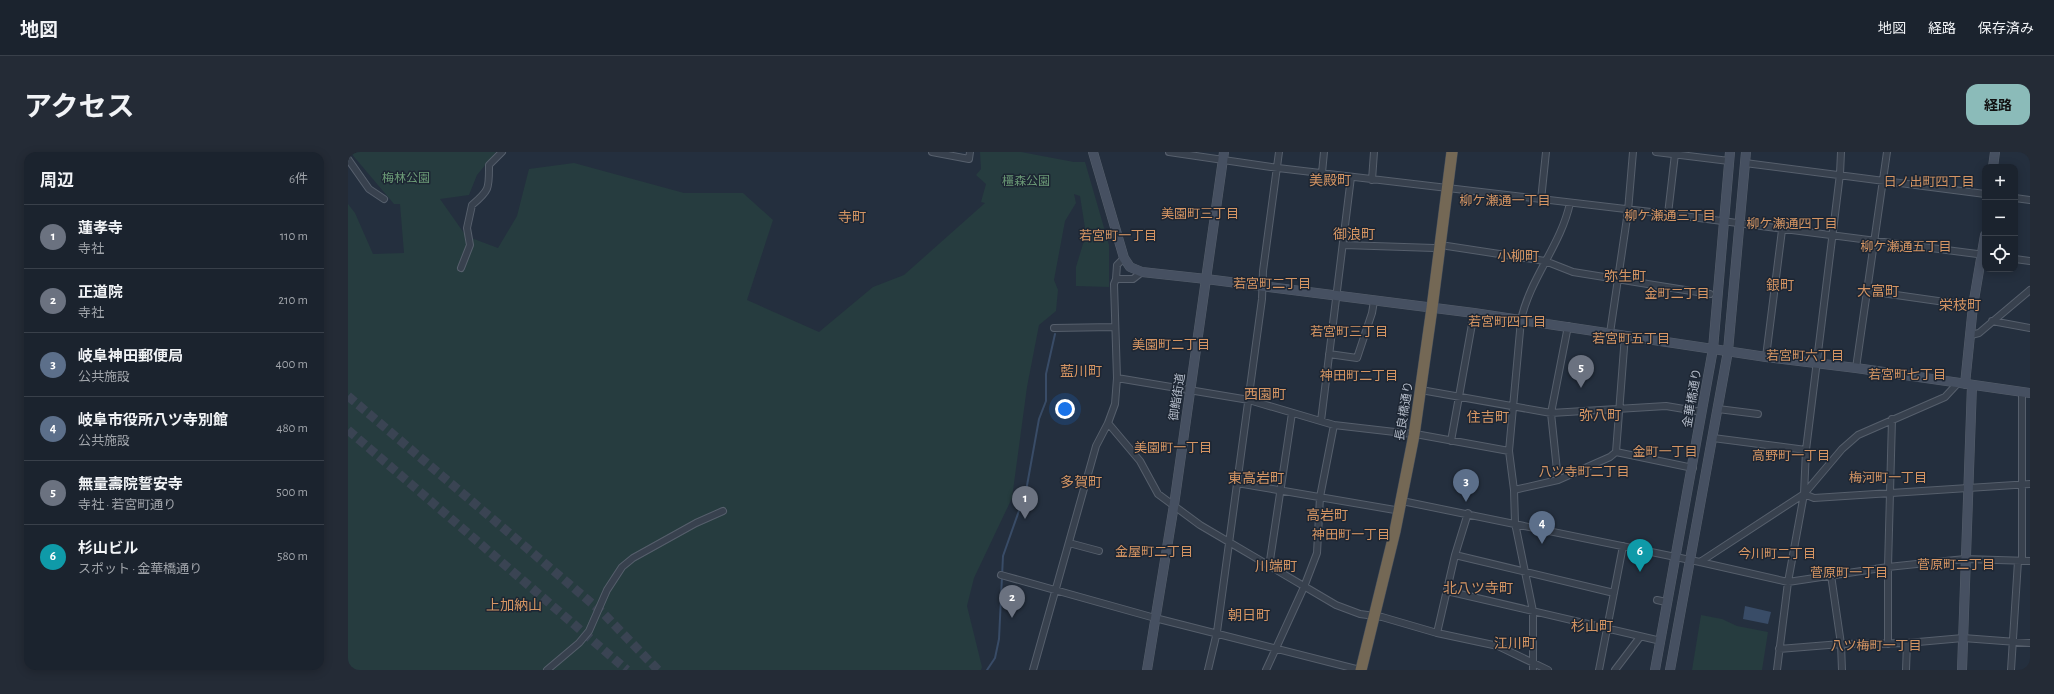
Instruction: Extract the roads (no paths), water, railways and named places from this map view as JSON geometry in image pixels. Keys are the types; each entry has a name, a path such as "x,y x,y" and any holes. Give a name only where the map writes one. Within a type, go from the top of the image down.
{"highway":[{"name":"長良橋通り","path":"1372,616 1421,390 1434,248 1446,188 1446,152"},
{"name":"長良橋通り","path":"1358,670 1402,501 1452,152"}],"street":[{"path":"461,268 470,246 467,228 472,205 486,193 489,187 489,165 502,152"},
{"path":"932,152 969,159 970,152"},
{"path":"1093,152 1124,258 1130,267 1142,272 1474,313 1766,357 1856,368 2026,393 2020,561 2011,670"},
{"path":"1172,152 1224,156 1278,168 1372,180 1628,211 1668,214 1982,255"},
{"path":"1208,670 1217,632 1230,542 1262,299 1263,271 1279,152"},
{"path":"1322,173 1324,152"},
{"path":"1372,180 1374,152"},
{"path":"1541,200 1546,152"},
{"path":"1610,333 1628,211 1634,152"},
{"path":"1656,152 1729,156"},
{"path":"1670,670 1695,561 1713,438 1728,351 1746,152"},
{"path":"1777,670 1788,582 1804,494 1806,450 1818,364 1840,174 1841,152"},
{"path":"1856,368 1887,152"},
{"path":"1993,164 1994,152"},
{"path":"1668,214 1675,154"},
{"name":"御鮨街道","path":"1147,670 1174,505 1224,156"},
{"name":"金華橋通り","path":"1655,670 1674,557 1693,468 1713,349 1729,156"},
{"path":"348,159 369,189 384,199"},
{"path":"1745,162 1982,194"},
{"path":"1321,421 1336,295 1344,245 1351,177"},
{"path":"2018,198 2030,200"},
{"path":"1533,667 1533,612 1515,523 1514,490 1509,451 1512,406 1524,304 1545,261 1564,228 1570,204"},
{"path":"1766,357 1782,230"},
{"path":"1344,245 1434,248"},
{"path":"1447,246 1545,261 1573,272 1710,294"},
{"path":"1033,670 1096,446 1108,423 1115,404 1116,378 1114,284 1116,280 1117,266 1124,258"},
{"path":"2018,259 2030,261"},
{"path":"1962,670 1968,487 1965,384 1973,306 1982,264"},
{"path":"1116,280 1133,279 1142,272"},
{"path":"1971,335 1979,333 2030,290"},
{"path":"1868,291 1973,306"},
{"path":"1329,354 1357,358 1372,313 1374,300"},
{"path":"1451,441 1474,313"},
{"path":"1992,321 2030,328"},
{"path":"1558,480 1551,413 1568,326"},
{"path":"1054,328 1114,327"},
{"path":"1514,490 1558,480 1610,457 1616,452 1625,335"},
{"path":"1116,378 1249,400 1334,425 1411,435 1509,451"},
{"path":"1695,561 1804,494 1842,449 1858,435 1945,397 1965,384"},
{"path":"1421,390 1551,413 1666,406 1702,412"},
{"path":"1718,409 1758,414"},
{"path":"1269,567 1292,413"},
{"path":"1888,644 1888,566 1892,419"},
{"path":"1108,423 1129,450 1140,461 1158,494 1200,525 1304,588 1336,605 1360,614 1498,646 1533,667 1548,670"},
{"path":"1266,670 1304,588 1317,553 1320,497 1334,425"},
{"path":"1713,438 1806,450"},
{"path":"1616,452 1693,468"},
{"path":"1237,483 1395,510"},
{"path":"1804,494 1814,498 2023,483 2030,484"},
{"path":"1402,501 1515,523 1788,582 1888,566 1965,559 2030,561"},
{"path":"547,670 579,643 589,631 607,590 622,567 633,558 696,523 723,511"},
{"path":"1437,633 1455,555 1468,514"},
{"path":"1069,543 1098,551"},
{"path":"1599,670 1623,546"},
{"path":"1455,555 1614,593"},
{"path":"1001,575 1056,589 1155,618 1217,632 1358,670"},
{"path":"1831,575 1841,644 1842,670"},
{"path":"1446,591 1661,641"},
{"path":"1657,600 1666,602"},
{"path":"1615,670 1640,637"},
{"path":"1780,649 1841,644 1907,643 1963,638 2030,643"},
{"path":"1906,670 1907,643"}],"water":[{"path":"1745,606 1771,612 1768,624 1743,619"}],"waterway":[{"path":"987,670 995,658 999,639 1003,556 1026,491 1039,419 1046,401 1046,374 1055,334"}],"tunnel":[{"path":"348,396 602,612 658,670"},
{"path":"348,430 627,670"}],"place":[{"name":"無量壽院誓安寺","path":"1581,388"},
{"name":"岐阜神田郵便局","path":"1466,502"},
{"name":"蓮孝寺","path":"1025,519"},
{"name":"岐阜市役所八ツ寺別館","path":"1542,544"},
{"name":"杉山ビル","path":"1640,572"},
{"name":"正道院","path":"1012,618"}],"district":[{"name":"美殿町","path":"1330,181"},
{"name":"日ノ出町四丁目","path":"1929,182"},
{"name":"柳ケ瀬通一丁目","path":"1505,201"},
{"name":"美園町三丁目","path":"1200,214"},
{"name":"柳ケ瀬通三丁目","path":"1670,216"},
{"name":"寺町","path":"852,218"},
{"name":"柳ケ瀬通四丁目","path":"1792,224"},
{"name":"御浪町","path":"1354,235"},
{"name":"若宮町一丁目","path":"1118,236"},
{"name":"柳ケ瀬通五丁目","path":"1906,247"},
{"name":"小柳町","path":"1518,257"},
{"name":"弥生町","path":"1625,277"},
{"name":"若宮町二丁目","path":"1272,284"},
{"name":"銀町","path":"1780,286"},
{"name":"大富町","path":"1878,292"},
{"name":"金町二丁目","path":"1677,294"},
{"name":"栄枝町","path":"1960,306"},
{"name":"若宮町四丁目","path":"1507,322"},
{"name":"若宮町三丁目","path":"1349,332"},
{"name":"若宮町五丁目","path":"1631,339"},
{"name":"美園町二丁目","path":"1171,345"},
{"name":"若宮町六丁目","path":"1805,356"},
{"name":"藍川町","path":"1081,372"},
{"name":"若宮町七丁目","path":"1907,375"},
{"name":"神田町二丁目","path":"1359,376"},
{"name":"西園町","path":"1265,395"},
{"name":"弥八町","path":"1600,416"},
{"name":"住吉町","path":"1488,418"},
{"name":"美園町一丁目","path":"1173,448"},
{"name":"金町一丁目","path":"1665,452"},
{"name":"高野町一丁目","path":"1791,456"},
{"name":"八ツ寺町二丁目","path":"1584,472"},
{"name":"梅河町一丁目","path":"1888,478"},
{"name":"東高岩町","path":"1256,479"},
{"name":"多賀町","path":"1081,483"},
{"name":"高岩町","path":"1327,516"},
{"name":"神田町一丁目","path":"1351,535"},
{"name":"金屋町二丁目","path":"1154,552"},
{"name":"今川町二丁目","path":"1777,554"},
{"name":"菅原町二丁目","path":"1956,565"},
{"name":"川端町","path":"1276,567"},
{"name":"菅原町一丁目","path":"1849,573"},
{"name":"北八ツ寺町","path":"1478,589"},
{"name":"上加納山","path":"514,606"},
{"name":"朝日町","path":"1249,616"},
{"name":"杉山町","path":"1592,627"},
{"name":"江川町","path":"1515,644"},
{"name":"八ツ梅町一丁目","path":"1876,646"}],"park label":[{"name":"梅林公園","path":"406,178"},
{"name":"橿森公園","path":"1026,181"}]}
